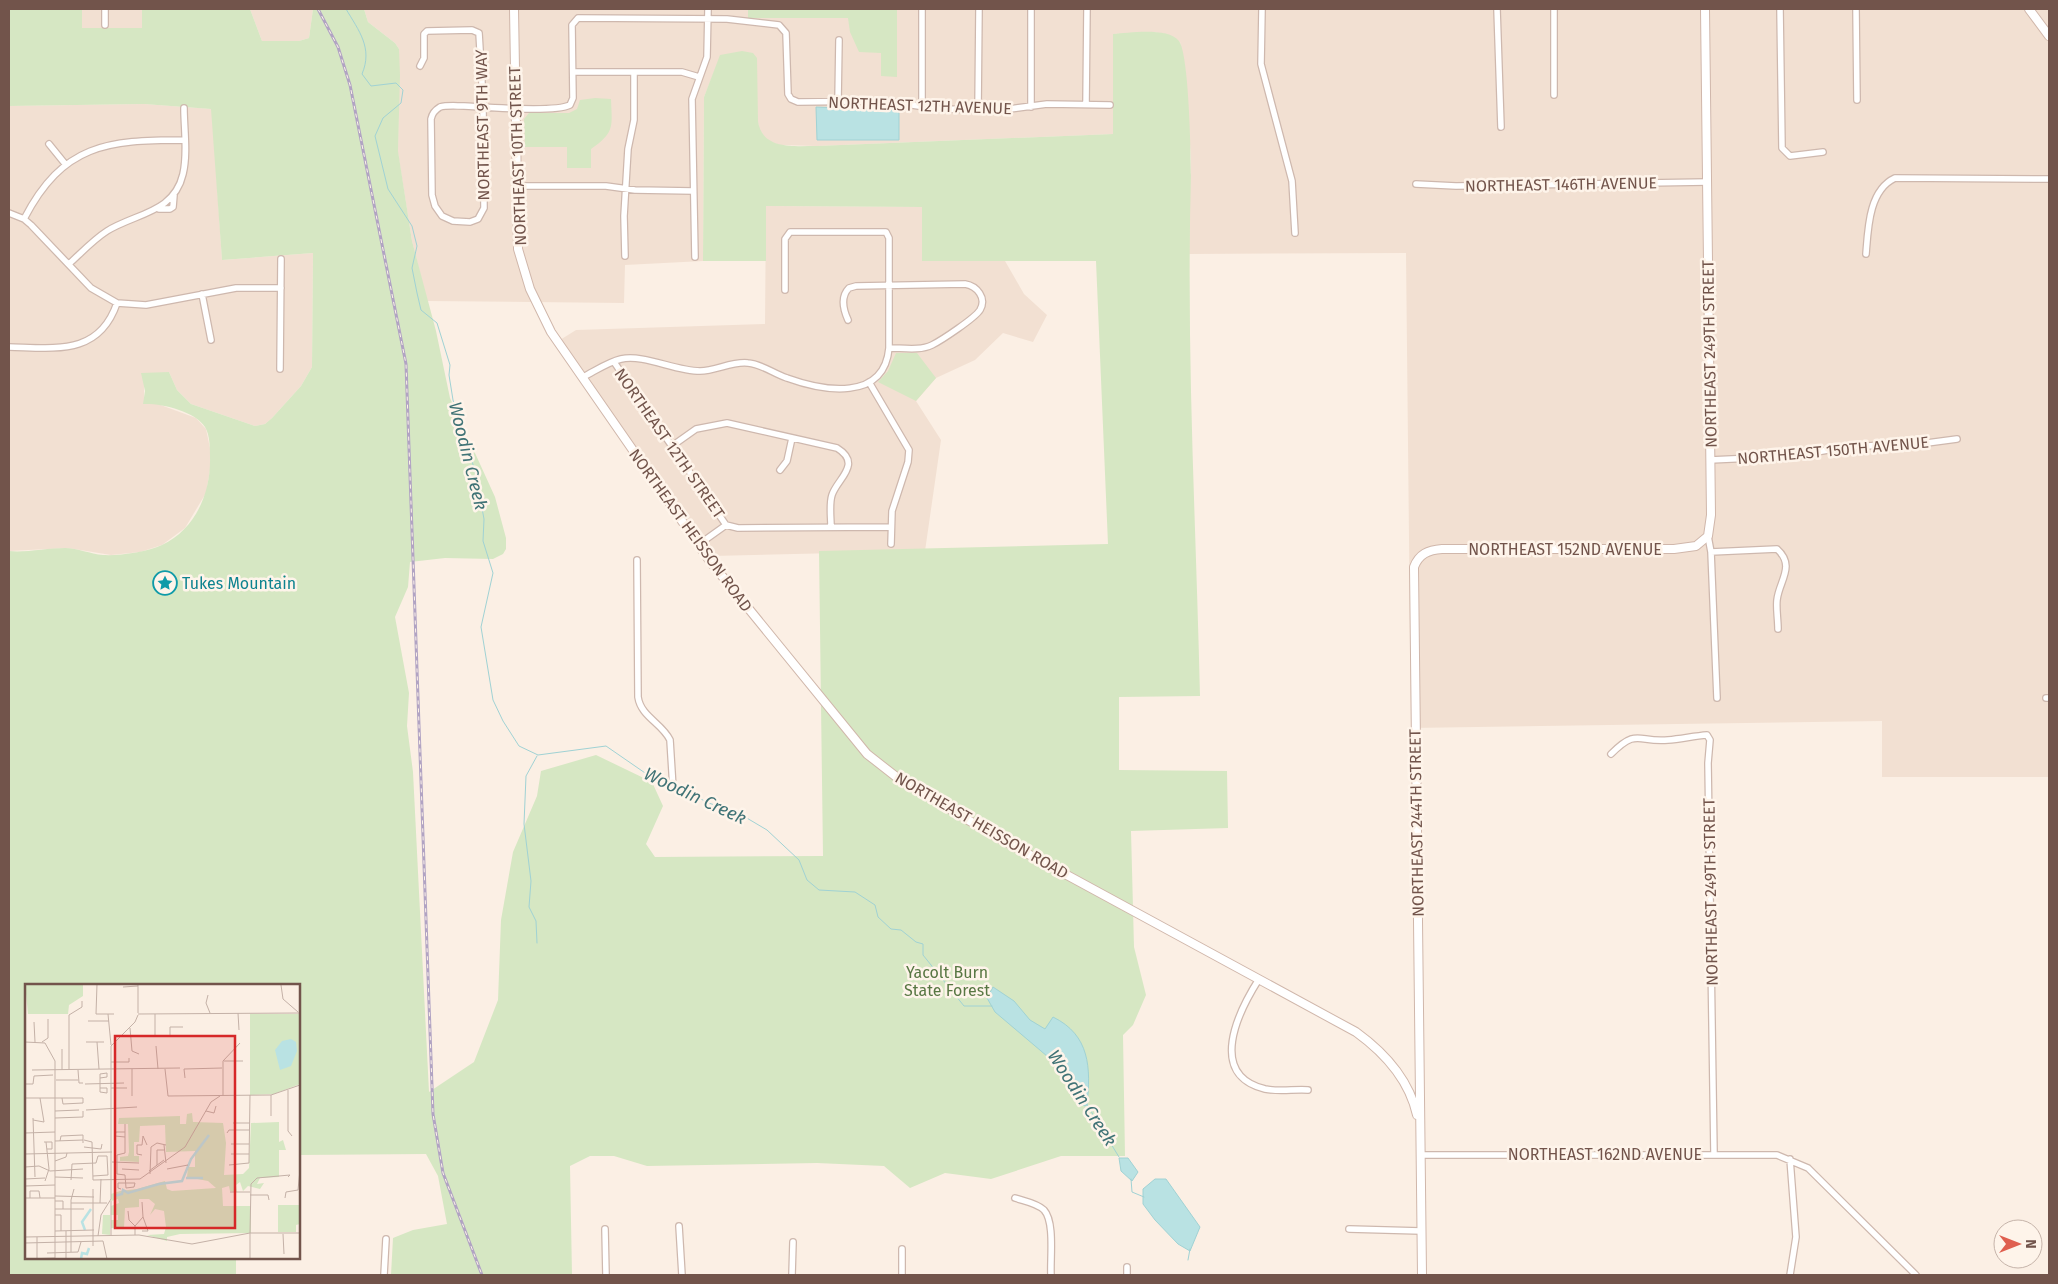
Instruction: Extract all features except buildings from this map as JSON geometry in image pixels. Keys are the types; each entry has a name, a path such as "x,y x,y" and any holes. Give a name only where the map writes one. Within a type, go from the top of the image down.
{"street":[{"path":"105,9 105,25"},
{"name":"NORTHEAST 10TH STREET","path":"514,9 518,249 523,269 551,332 583,377"},
{"path":"695,257 692,99 707,57 708,9"},
{"path":"922,9 922,107"},
{"path":"978,9 978,109"},
{"path":"1031,9 1031,107"},
{"path":"1086,104 1087,9"},
{"path":"1262,9 1262,64 1292,181 1295,233"},
{"path":"1497,9 1501,127"},
{"path":"1554,9 1554,95"},
{"name":"NORTHEAST 249TH STREET","path":"1705,9 1711,515 1708,536 1711,552 1717,698"},
{"path":"1780,9 1782,148 1790,156 1823,152"},
{"path":"1856,9 1858,100"},
{"path":"2029,9 2049,36"},
{"path":"483,107 516,108 570,105 573,98 572,27 574,21 580,18 708,19"},
{"name":"NORTHEAST 12TH AVENUE","path":"708,19 738,20 779,25 784,28 786,33 787,91 790,98 798,102 886,101 922,107 978,109 1086,104 1110,105"},
{"name":"NORTHEAST 9TH WAY","path":"420,66 424,58 424,34 427,31 472,30 479,33 483,107 484,208 481,216 470,222 453,221 442,216 435,206 432,195 431,119 436,110 446,106 483,107"},
{"path":"838,101 839,40"},
{"path":"573,72 685,72 699,77"},
{"path":"625,256 624,223 629,144 634,120 634,72"},
{"path":"69,264 108,231 159,209 174,195 184,173 184,108"},
{"path":"24,219 42,188 66,165 84,154 110,144 133,140 184,140"},
{"path":"49,144 66,165"},
{"path":"1866,254 1874,203 1883,186 1895,178 2049,179"},
{"name":"NORTHEAST 146TH AVENUE","path":"1416,184 1456,186 1707,182"},
{"path":"516,186 606,186 662,192 693,191"},
{"path":"9,213 24,219 91,288 117,303 146,305 236,288 281,288"},
{"path":"583,377 614,362 628,358 699,371 748,362 788,379 840,390 856,389 869,382 886,364 890,348 889,238 886,232 793,231 784,239 785,290"},
{"path":"280,369 281,259"},
{"path":"848,320 843,300 849,288 888,284 966,284 978,290 982,301 976,314 932,345 920,348 890,348"},
{"path":"202,294 211,340"},
{"path":"9,347 64,348 84,343 104,329 117,303"},
{"name":"NORTHEAST 12TH STREET","path":"614,362 726,525"},
{"name":"NORTHEAST HEISSON ROAD","path":"583,377 698,545 867,754 898,780 995,836 1356,1032 1387,1057 1405,1083 1415,1108 1420,1129"},
{"path":"869,382 909,450 908,462 892,512 891,544"},
{"path":"672,446 696,429 727,423 840,450 848,462 845,476 832,496 831,527"},
{"path":"780,470 787,462 792,438"},
{"name":"NORTHEAST 150TH AVENUE","path":"1710,460 1794,456 1845,447 1926,444 1957,439"},
{"path":"698,545 726,525 738,528 891,527"},
{"name":"NORTHEAST 152ND AVENUE","path":"1419,557 1432,550 1442,549 1689,548 1703,543 1708,536"},
{"path":"1711,552 1777,549 1784,555 1787,570 1777,599 1778,628"},
{"name":"NORTHEAST 244TH STREET","path":"1419,557 1414,567 1413,596 1420,1129"},
{"path":"637,560 638,698 642,710 667,734 670,740 673,788"},
{"name":"NORTHEAST 249TH STREET","path":"1611,754 1629,739 1638,736 1666,740 1707,735 1710,740 1708,763 1714,1153"},
{"path":"1259,980 1246,1000 1232,1043 1230,1055 1234,1066 1242,1078 1254,1085 1267,1089 1308,1090"},
{"path":"1405,1083 1415,1076 1419,1067"},
{"path":"1420,1129 1422,1275"},
{"name":"NORTHEAST 162ND AVENUE","path":"1420,1155 1714,1153 1777,1155 1808,1168 1916,1275"},
{"path":"1790,1159 1796,1237 1790,1275"},
{"path":"1015,1198 1036,1205 1044,1210 1048,1218 1051,1236 1051,1275"},
{"path":"679,1226 682,1275"},
{"path":"605,1229 606,1275"},
{"path":"1349,1229 1421,1231"},
{"path":"384,1275 386,1239"},
{"path":"792,1275 793,1242"},
{"path":"902,1249 902,1275"},
{"path":"1127,1267 1127,1275"}],"shaded area":[{"path":"82,9 142,9 143,28 82,28"},
{"path":"250,9 313,9 309,38 299,41 262,41"},
{"path":"364,9 2049,9 2049,777 1882,777 1882,721 1411,728 1406,253 1188,254 1191,159 1185,68 1180,42 1155,32 1113,34 1113,134 817,146 779,145 766,140 759,131 758,121 721,55 704,97 703,261 625,265 624,303 427,301 412,241 398,153 399,49 395,43 368,22"},
{"path":"144,104 212,109 222,260 313,253 312,367 301,386 272,418 265,424 255,426 191,404 177,390 169,372 144,384 144,404 158,404 196,418 206,429 210,448 210,470 206,493 185,528 162,545 140,552 111,555 68,548 9,551 9,106"},
{"path":"766,206 923,207 922,261 1005,261 1024,294 1047,315 1033,342 1003,333 975,360 936,378 916,401 941,440 925,551 712,556 560,340 576,330 765,324"}],"green space":[{"name":"Yacolt Burn State Forest","path":"9,9 82,9 82,28 142,28 142,9 250,9 262,41 299,41 309,38 313,9 364,9 368,22 395,43 399,49 398,151 412,241 436,331 450,398 495,497 506,538 506,549 503,554 493,559 445,558 410,562 408,587 395,617 409,693 407,726 413,772 429,1092 474,1062 498,1000 501,920 513,852 537,796 541,771 596,755 652,782 663,806 646,844 655,857 823,856 819,551 1108,544 1096,261 922,261 922,207 766,206 766,261 703,261 704,97 720,55 742,51 753,53 757,58 758,121 766,137 772,142 789,146 817,146 1113,134 1113,34 1158,32 1174,37 1179,41 1185,64 1191,147 1191,371 1200,696 1119,697 1119,770 1227,771 1228,828 1131,831 1134,947 1146,995 1133,1025 1123,1035 1125,1156 1061,1156 991,1179 945,1173 910,1188 884,1166 817,1163 647,1166 614,1156 590,1156 570,1166 572,1275 391,1275 393,1238 413,1230 447,1224 438,1176 426,1154 300,1155 300,984 25,984 25,1259 236,1259 236,1275 9,1275 9,551 65,548 103,555 141,552 162,545 184,529 199,508 208,483 210,457 208,434 200,421 186,412 159,405 143,404 145,391 141,373 169,372 177,390 191,404 255,426 265,424 301,386 312,367 313,253 222,260 211,109 144,104 9,106"},
{"path":"748,9 897,9 897,77 881,76 881,53 859,52 850,32 848,18 748,18"},
{"path":"595,98 611,99 611,123 608,133 591,149 591,168 567,168 567,147 525,147 524,119 529,113 569,113 577,109 580,100"},
{"path":"896,353 917,353 936,378 916,401 878,382 888,371"}],"water":[{"path":"816,107 899,110 899,140 817,140"},
{"path":"993,987 1014,1001 1030,1020 1045,1029 1053,1017 1065,1024 1074,1033 1081,1043 1088,1066 1087,1105 1084,1106 1054,1062 995,1012 987,998"},
{"path":"1119,1158 1128,1158 1138,1172 1132,1181 1121,1171"},
{"path":"1155,1179 1166,1179 1200,1227 1190,1251 1178,1244 1155,1220 1143,1204 1143,1189"}],"waterway":[{"name":"Woodin Creek","path":"346,9 360,32 365,48 365,65 362,74 371,86 396,83 403,90 401,103 383,118 375,136 388,189 412,226 417,246 412,268 421,310 437,323 450,365 449,375 453,400 475,471 484,519 483,541 493,573 481,627 493,700 503,721 519,746 538,755 606,746 648,775 669,780"},
{"path":"537,756 526,776 524,824 531,881 529,907 536,921 537,943"},
{"name":"Woodin Creek","path":"675,783 706,802 740,814 767,830 799,860 807,880 819,890 855,892 875,905 878,917 891,929 901,930 916,942 923,944 923,955 964,1006 992,1006"},
{"name":"Woodin Creek","path":"1086,1103 1119,1157"},
{"name":"Woodin Creek","path":"1131,1179 1132,1192 1144,1197"},
{"name":"Woodin Creek","path":"1188,1260 1190,1249"}],"railway":[{"path":"318,9 338,47 350,85 406,364 433,1114 443,1173 482,1275"}],"place":[{"name":"Tukes Mountain","path":"165,583"}]}
